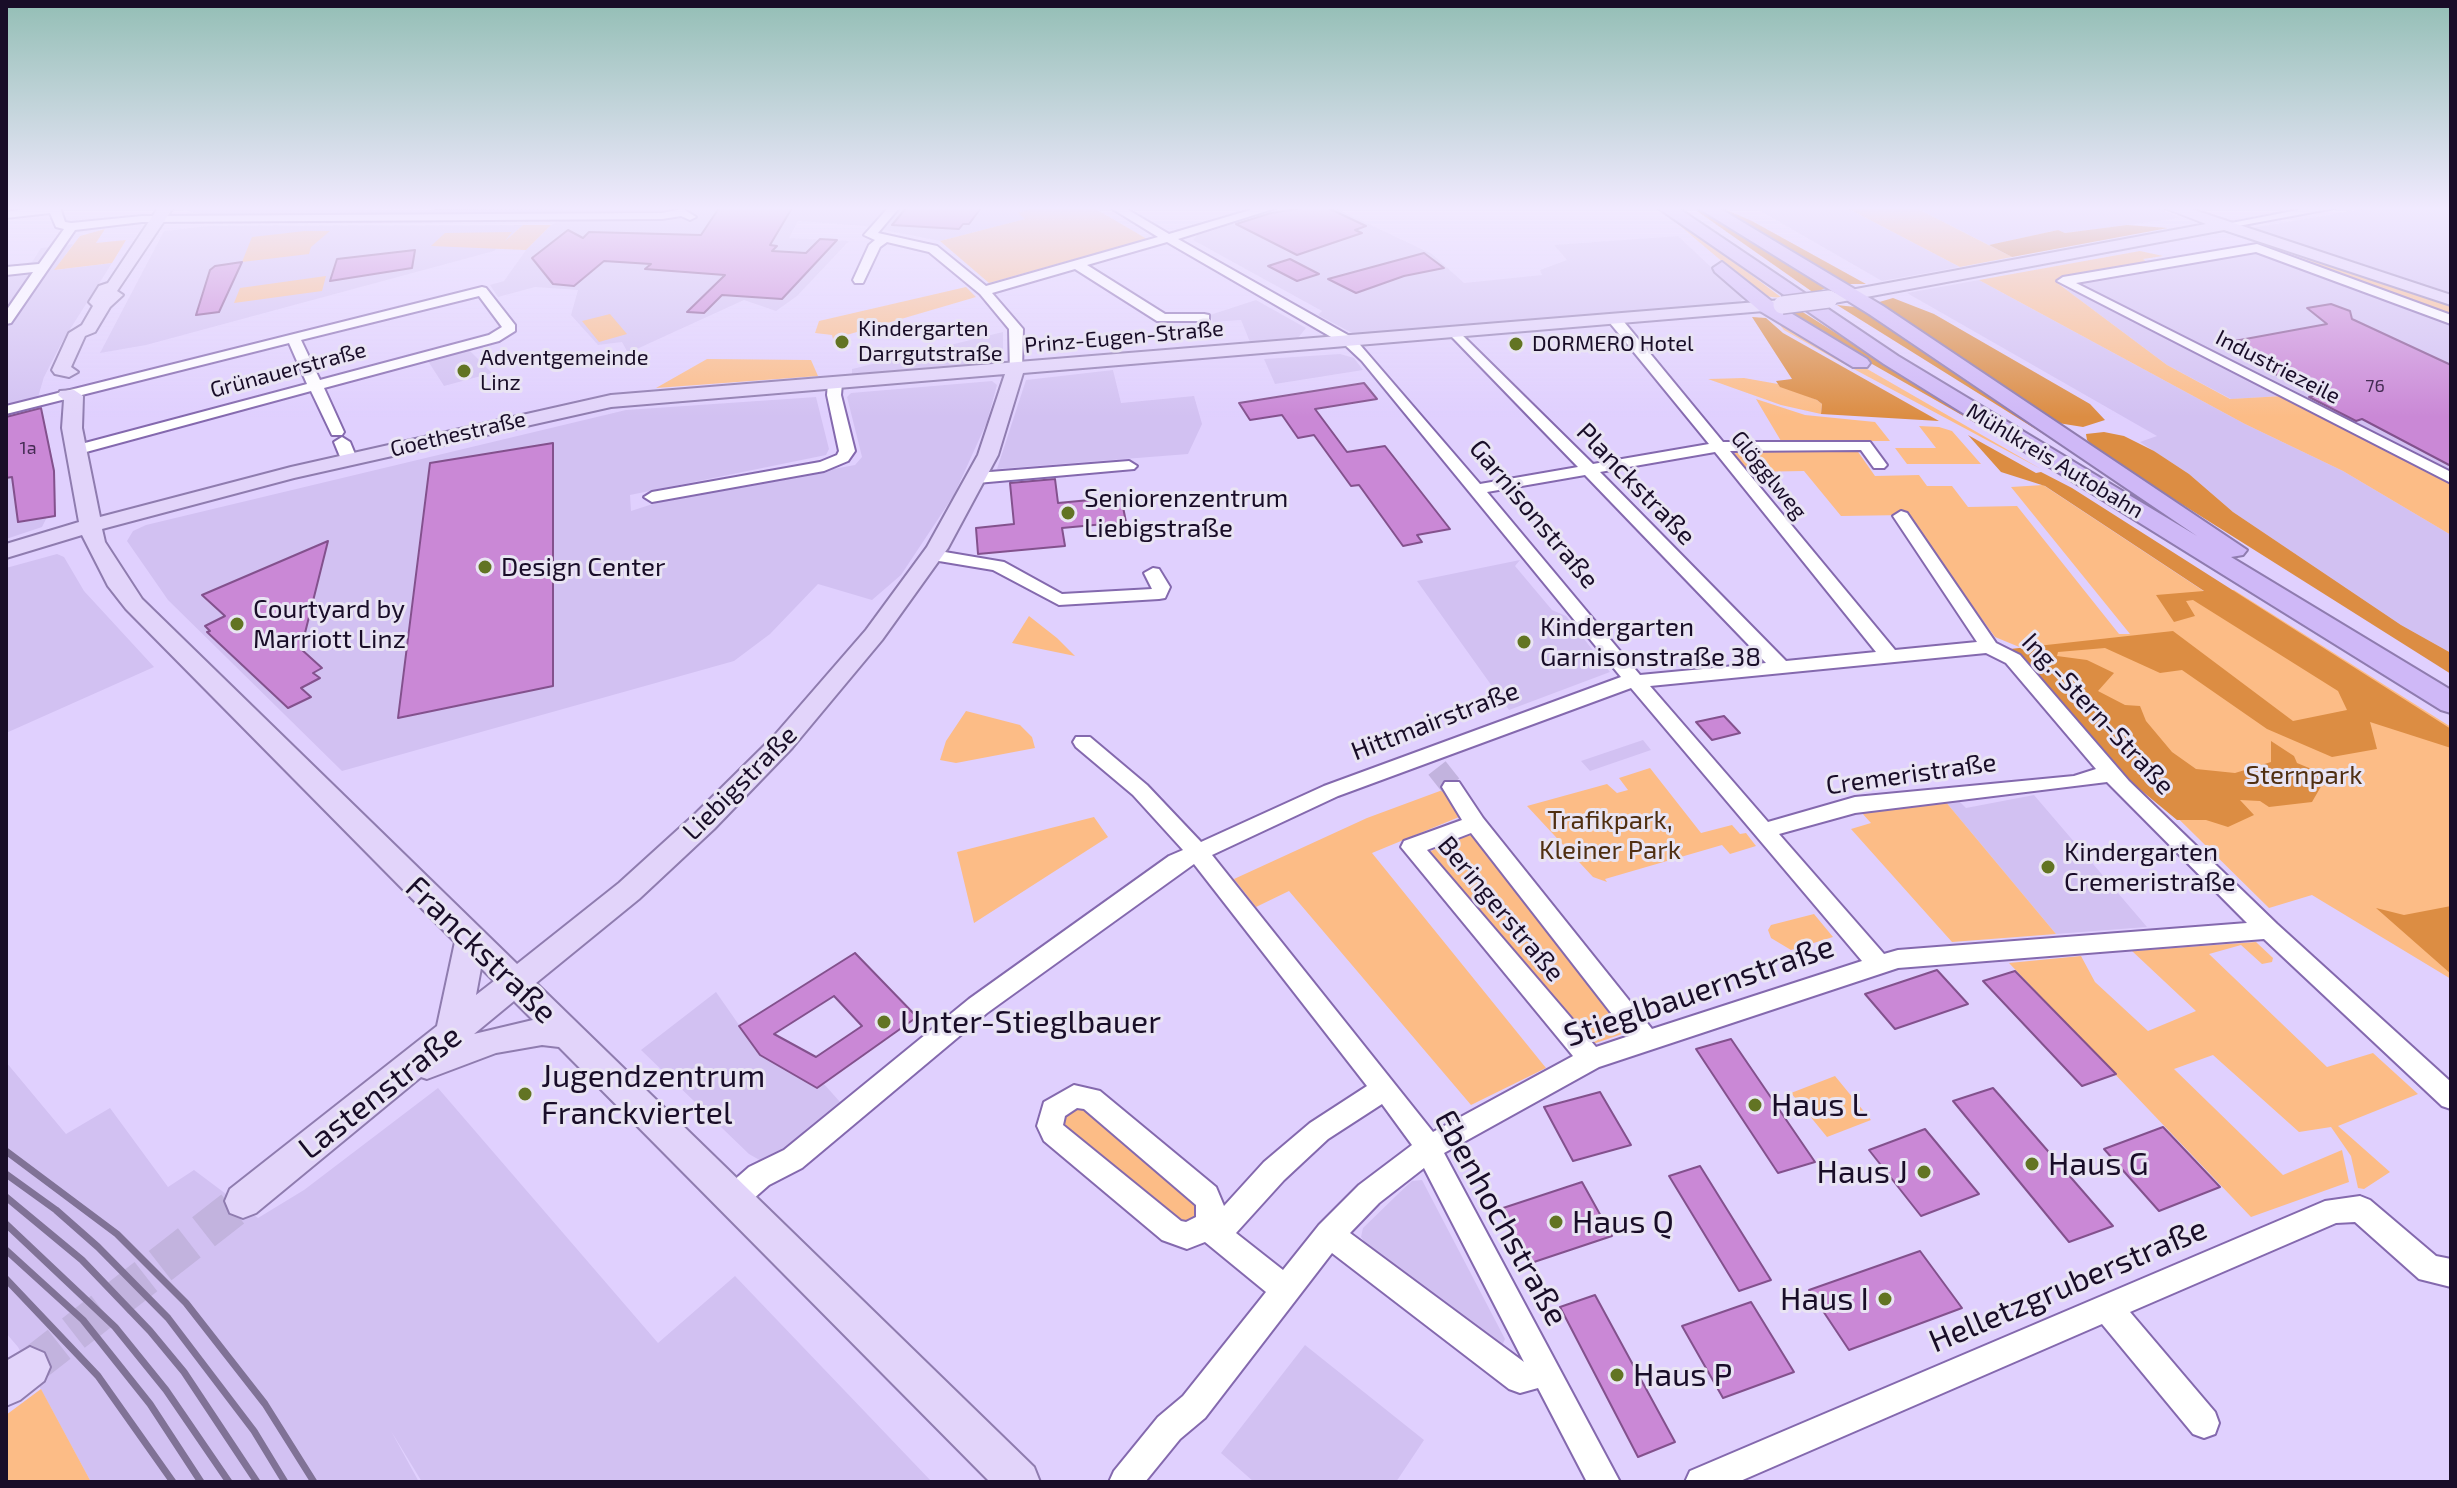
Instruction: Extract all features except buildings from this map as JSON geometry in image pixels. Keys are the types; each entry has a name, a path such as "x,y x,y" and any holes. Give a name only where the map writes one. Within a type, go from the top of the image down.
{"highway":[{"path":"1739,277 1774,306 2057,474 2150,519"},
{"name":"Mühlkreis Autobahn","path":"1769,277 1891,360 2451,703"},
{"name":"Mühlkreis Autobahn","path":"1784,277 1903,357 2451,688"},
{"path":"1822,277 2216,535 2267,577"}],"main road":[{"path":"67,395 69,372 78,368 95,331 89,328 103,304 112,301 118,288 114,286 120,277"},
{"name":"Prinz-Eugen-Straße","path":"1015,370 1774,306 1945,277"},
{"path":"2381,277 2451,300"},
{"name":"Goethestraße","path":"6,551 341,440 582,405 1015,370"},
{"name":"Liebigstraße","path":"516,984 629,891 745,782 832,687 933,555 977,478 1001,423 1015,370"},
{"name":"Franckstraße","path":"67,395 56,401 73,439 89,526 119,586 148,619 1019,1482"},
{"path":"448,1038 457,1017 471,938"},
{"name":"Lastenstraße","path":"243,1201 516,984"},
{"path":"405,1073 495,1040 542,1032 568,1034"}],"street":[{"path":"6,320 36,277"},
{"path":"968,277 984,291 1016,329 1018,347 1015,370"},
{"path":"984,291 1033,277"},
{"path":"1098,277 1162,318 1204,318"},
{"name":"Garnisonstraße","path":"1236,277 1350,342 1879,965"},
{"name":"Industriezeile","path":"2084,277 2063,281 2451,478"},
{"name":"Industriezeile","path":"2336,277 2451,320"},
{"name":"Grünauerstraße","path":"73,439 316,385 494,338 510,328 482,291 293,338"},
{"name":"Glögglweg","path":"1615,320 1890,657"},
{"name":"Planckstraße","path":"1457,334 1781,667"},
{"path":"6,410 293,338 341,440"},
{"path":"652,497 824,466 843,458 847,451 834,395 835,383"},
{"path":"1477,489 1718,446 1865,445 1879,465"},
{"path":"977,478 1129,466"},
{"name":"Ing.-Stern-Straße","path":"1901,516 1989,647 2013,659 2111,774 2269,930 2451,1098"},
{"path":"933,555 998,566 1051,598 1068,601 1154,596 1162,591 1153,573"},
{"name":"Hittmairstraße","path":"734,1198 759,1176 793,1159 1012,981 1177,862 1331,791 1438,770 1612,685 1989,647"},
{"path":"1083,742 1140,790 1196,852"},
{"path":"1438,770 1475,823 1646,1040"},
{"name":"Cremeristraße","path":"1763,831 1855,805 2111,774"},
{"name":"Beringerstraße","path":"1475,823 1412,847 1591,1059"},
{"name":"Ebenhochstraße","path":"1196,852 1385,1088 1429,1148 1604,1482"},
{"name":"Stieglbauernstraße","path":"1125,1482 1169,1428 1194,1407 1329,1234 1369,1194 1429,1148 1591,1059 1898,959 2269,930"},
{"path":"1212,1230 1212,1210 1206,1196 1091,1099 1074,1096 1053,1110 1050,1126 1053,1133 1172,1231 1187,1236 1212,1230 1319,1131 1385,1088"},
{"name":"Helletzgruberstraße","path":"1701,1482 2347,1207 2360,1209 2429,1269 2451,1273"},
{"path":"1212,1230 1286,1290"},
{"path":"1329,1234 1520,1378 1546,1370"},
{"path":"2107,1308 2204,1423"}],"shaded area":[{"path":"6,277 103,277 62,342 44,377 38,397 6,406"},
{"path":"140,277 396,277 146,345 100,353"},
{"path":"507,277 815,277 797,296 776,311 744,300 628,353 622,342 598,345 571,315 578,290 535,287 498,297 490,285"},
{"path":"1261,277 1458,277 1464,283 1518,277 1722,277 1744,298 1738,303 1354,334 1318,315 1322,311"},
{"path":"1876,277 1902,277 1882,281"},
{"path":"2329,277 2451,322 2451,475 2066,278"},
{"path":"2403,277 2451,277 2451,293"},
{"path":"1979,280 2245,424 2343,471 2451,535 2451,653 2401,625 2233,512 2189,474 2140,442 2157,436 1907,293"},
{"path":"2064,288 2084,295 2283,396 2231,399 2167,365"},
{"path":"1256,300 1306,328 1298,338 1250,342 1241,320 1213,322 1210,315"},
{"path":"1003,332 1003,357 995,362 852,374 852,369"},
{"path":"469,350 492,373 444,386 428,361"},
{"path":"1340,354 1354,358 1363,370 1275,384 1264,359"},
{"path":"1113,370 1121,403 1194,396 1202,424 1188,454 997,469 1026,380"},
{"path":"992,381 997,385 987,422 954,495 901,575 872,600 818,584 770,634 734,661 342,771 168,600 127,541 133,531 146,525 626,410 816,397 829,449 826,455 630,495 631,511 665,500 855,465 862,457 847,397 851,393"},
{"path":"41,406 55,471 56,515 47,517 42,527 6,539 6,415"},
{"path":"57,554 64,557 84,591 154,667 6,733 6,568"},
{"name":"Kindergarten Garnisonstraße 38","path":"1520,560 1515,566 1552,610 1566,616 1610,672 1509,710 1417,581"},
{"path":"1643,740 1651,750 1590,771 1581,761"},
{"name":"Kindergarten Cremeristraße","path":"2034,795 2147,927 2056,934 1945,801 1959,801 1966,808"},
{"path":"716,992 760,1055 817,1088 824,1084 840,1102 804,1131 801,1141 763,1162 749,1154 641,1050"},
{"path":"6,1062 66,1134 110,1108 168,1187 194,1170 258,1218 304,1190 438,1088 658,1343 735,1276 932,1482 422,1482 391,1431 419,1482 91,1482 18,1347 6,1333"},
{"path":"1422,1180 1505,1339 1502,1346 1366,1244 1361,1237 1363,1228 1398,1194 1412,1181"},
{"path":"1305,1345 1424,1440 1396,1482 1254,1482 1221,1453"}],"green space":[{"path":"326,277 322,291 234,303 240,288"},
{"path":"983,277 1009,277 989,283"},
{"path":"1741,277 1755,277 1782,298 1763,296"},
{"path":"1792,277 1813,277 1825,285 1826,288 1814,293"},
{"path":"1834,277 1854,277 1866,284 1846,284"},
{"path":"2063,277 2056,282 2167,365 2230,399 2283,396 2451,482 2451,535 2343,471 2245,424 1979,280"},
{"path":"2350,277 2365,277 2451,305 2451,317"},
{"path":"966,287 976,297 833,339 832,335 815,333 819,321"},
{"path":"1893,298 1934,314 2090,404 2105,420 2083,427 2058,423 1876,303"},
{"path":"1837,305 1864,308 2165,510"},
{"path":"1801,311 2053,467 1793,319 1790,313"},
{"path":"610,314 627,334 599,342 582,321"},
{"path":"1752,317 1766,318 1783,333 1939,421 1821,414 1822,404 1817,400 1780,387 1776,381 1792,379"},
{"path":"1774,318 2041,469 1835,359 1784,330"},
{"path":"707,359 811,360 818,376 656,388"},
{"path":"1744,378 1778,384 1817,400 1822,404 1821,414 1781,405 1708,379"},
{"path":"1756,399 1805,415 1875,422 1890,441 1781,441"},
{"path":"1919,426 1952,431 1981,464 1907,464 1895,448 1936,448"},
{"path":"2104,432 2124,436 2154,451 2189,474 2233,512 2401,625 2451,653 2451,674 2099,452 2087,440 2086,434"},
{"path":"1968,435 2036,473 2041,472 2072,488 2451,729 2451,748 2370,722 2377,749 2332,757 2267,729 2182,670 2160,673 2105,648 2058,652 2057,656 2087,660 2114,673 2098,691 2125,705 2140,706 2146,721 2172,752 2196,769 2235,773 2271,762 2271,741 2294,756 2297,763 2314,770 2323,783 2312,802 2269,807 2260,801 2240,800 2254,815 2228,827 2206,820 2177,820 2079,739 2001,650 2173,631 2293,721 2347,710 2338,691 2193,600 2186,601 2195,616 2174,622 2156,595 2204,591 2045,486 2001,472"},
{"name":"Sternpark","path":"1740,449 1856,449 1875,476 1919,475 1927,486 1952,486 1968,507 2017,506 2119,634 2130,634 2011,487 2043,485 2205,592 2234,590 2451,727 2451,979 2312,895 2269,908 2126,767 2029,651 1995,637 1906,515 1841,516 1804,471 1747,472 1733,455"},
{"path":"1029,616 1057,638 1075,656 1012,643"},
{"path":"966,711 1020,725 1032,737 1035,748 956,763 940,760 946,741"},
{"name":"Trafikpark, Kleiner Park","path":"1650,768 1701,833 1732,825 1740,834 1746,833 1756,846 1730,854 1722,845 1605,879 1607,882 1593,877 1527,806 1607,784 1617,793 1628,790 1619,778"},
{"path":"1448,788 1461,811 1459,817 1372,853 1546,1068 1471,1105 1289,891 1256,907 1234,879 1367,818"},
{"path":"1945,801 2056,934 1952,942 1851,829 1871,823 1861,812"},
{"path":"1094,817 1108,837 974,923 957,852"},
{"path":"1464,835 1477,836 1631,1031 1587,1046 1427,853"},
{"path":"2451,906 2451,974 2376,908 2404,915"},
{"path":"1814,914 1833,937 1791,950 1771,938 1768,930 1771,925"},
{"path":"2256,942 2273,958 2272,962 2262,964 2241,945 2209,954 2327,1067 2373,1053 2418,1094 2338,1126 2390,1172 2364,1189 2358,1188 2351,1156 2331,1127 2299,1132 2213,1055 2174,1069 2283,1175 2342,1150 2349,1182 2251,1217 2009,963 2081,956 2095,982 2148,1031 2196,1011 2132,951"},
{"path":"1835,1076 1871,1120 1827,1137 1791,1093"},
{"path":"1079,1105 1197,1200 1200,1210 1195,1220 1184,1225 1063,1133 1059,1117"},
{"path":"41,1389 91,1482 6,1482 6,1415"}],"tunnel":[{"path":"1437,768 1452,787"},
{"path":"30,1367 243,1201"}],"railway":[{"path":"6,1151 117,1234 186,1303 265,1404 314,1482"},
{"path":"6,1174 56,1210 98,1247 168,1318 254,1431 285,1482"},
{"path":"6,1197 82,1260 150,1331 184,1372 257,1482"},
{"path":"6,1224 115,1327 166,1390 229,1482"},
{"path":"6,1250 83,1320 150,1404 201,1482"},
{"path":"6,1279 98,1376 173,1482"}],"place":[{"name":"Kindergarten Darrgutstraße","path":"842,342"},
{"name":"DORMERO Hotel","path":"1516,344"},
{"name":"Adventgemeinde Linz","path":"464,371"},
{"name":"Seniorenzentrum Liebigstraße","path":"1068,513"},
{"name":"Design Center","path":"485,567"},
{"name":"Courtyard by Marriott Linz","path":"237,624"},
{"name":"Kindergarten Garnisonstraße 38","path":"1524,642"},
{"name":"Kindergarten Cremeristraße","path":"2048,867"},
{"name":"Unter-Stieglbauer","path":"884,1022"},
{"name":"Jugendzentrum Franckviertel","path":"525,1094"},
{"name":"Haus L","path":"1755,1105"},
{"name":"Haus G","path":"2032,1164"},
{"name":"Haus J","path":"1924,1172"},
{"name":"Haus Q","path":"1556,1222"},
{"name":"Haus I","path":"1885,1299"},
{"name":"Haus P","path":"1617,1375"}]}
